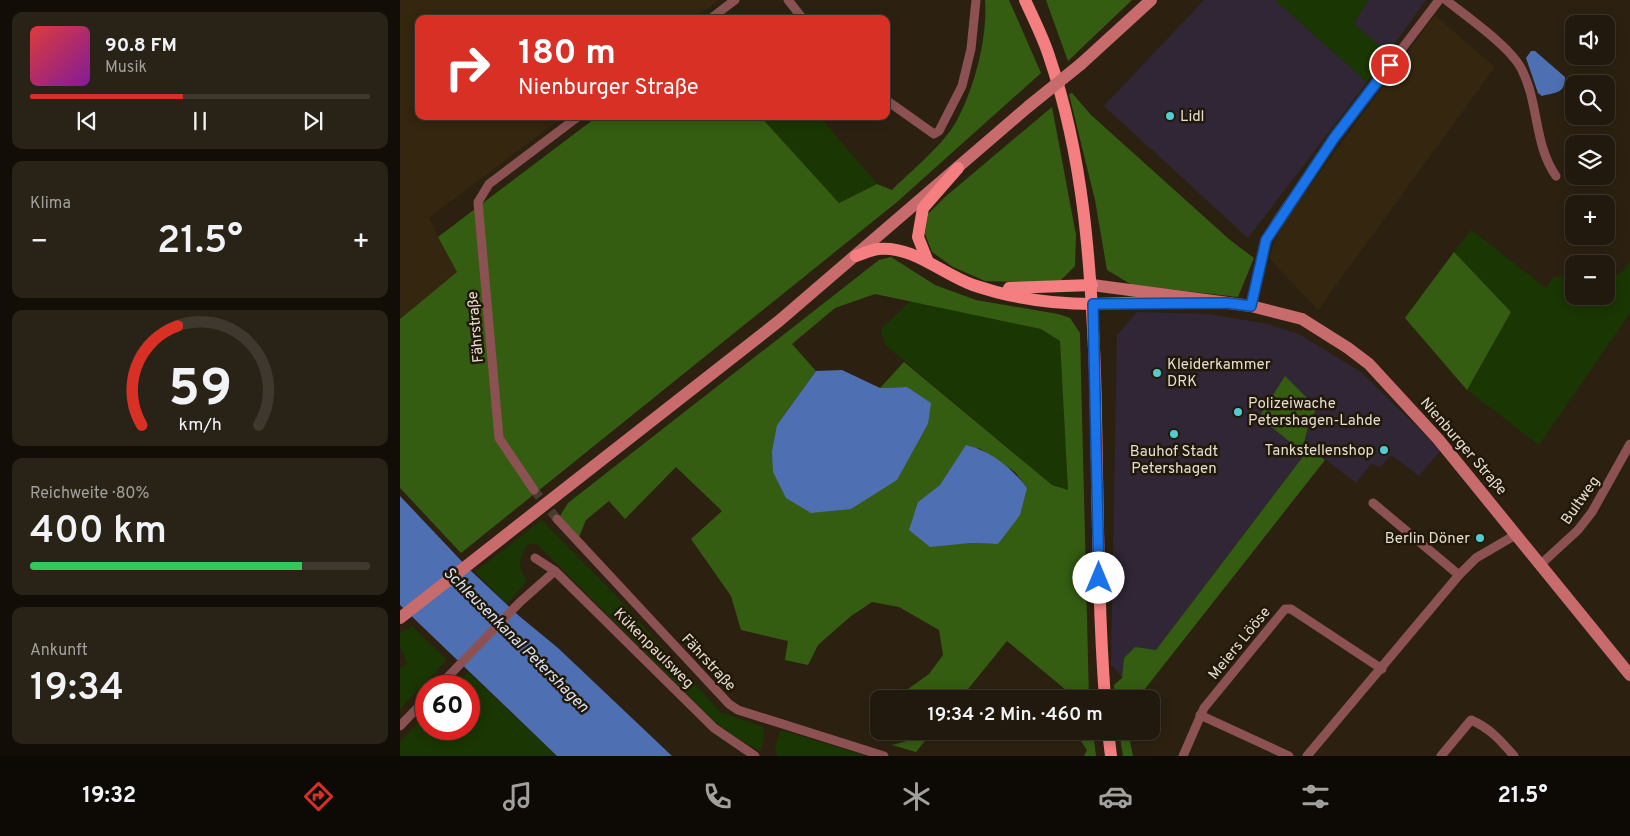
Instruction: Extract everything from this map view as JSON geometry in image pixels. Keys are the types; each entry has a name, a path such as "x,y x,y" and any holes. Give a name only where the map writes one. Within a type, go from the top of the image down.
{"main road":[{"path":"1025,0 1049,55 1063,104 1081,191 1092,285 1099,617 1104,690"},
{"path":"400,618 728,363 856,256 1029,106 1081,64 1151,0"},
{"path":"928,262 918,237 923,208 958,168"},
{"path":"856,256 878,249 890,249 928,262 973,285 1021,298 1068,304 1093,304"},
{"path":"973,285 1023,289 1092,285"},
{"name":"Nienburger Straße","path":"1092,285 1251,306 1302,319 1369,364 1438,439 1630,675"},
{"name":"Nienburger Straße","path":"1093,304 1227,303"},
{"path":"1109,740 1111,756"}],"street":[{"path":"715,15 735,0"},
{"path":"788,0 800,15"},
{"path":"890,103 934,134 940,131 962,86 971,48 976,0"},
{"path":"1251,306 1266,240 1278,219 1334,138 1439,0"},
{"path":"1446,0 1511,54 1522,70 1546,162 1556,176"},
{"name":"Fährstraße","path":"534,490 499,438 478,202 489,184 574,120"},
{"name":"Bultweg","path":"1541,564 1578,530 1592,512 1630,444"},
{"path":"1373,503 1459,575"},
{"name":"Fährstraße","path":"557,519 729,704 738,710 884,756"},
{"path":"1307,756 1459,575 1476,558 1516,534"},
{"name":"Kükenpaulsweg","path":"535,558 555,571 714,728 755,756"},
{"path":"450,675 520,602 555,571"},
{"name":"Meiers Lööse","path":"1183,756 1200,714 1284,609 1291,609 1382,669"},
{"path":"400,726 415,710"},
{"path":"1200,714 1289,756"},
{"path":"1441,756 1471,720 1483,725 1494,734 1514,756"}],"shaded area":[{"path":"400,0 719,0 699,15 415,15 415,120 559,120 429,218 457,272 400,319"},
{"path":"1204,0 1275,0 1367,82 1248,238 1104,106"},
{"path":"1368,0 1426,0 1388,53 1354,24"},
{"path":"1435,15 1495,67 1318,310 1269,258 1273,246 1283,223"},
{"path":"1137,312 1209,314 1268,324 1299,334 1361,372 1441,450 1419,476 1391,455 1381,467 1371,464 1356,483 1304,443 1309,423 1317,408 1285,377 1305,454 1156,650 1124,658 1122,678 1111,664 1117,335"}],"green space":[{"path":"985,0 1009,0 1041,73 897,202 461,553 400,488 400,319 457,272 438,237 593,120 764,120 839,203 877,184 892,190 943,140 963,109 974,79 982,46"},
{"path":"1046,0 1132,0 1068,61"},
{"path":"1275,0 1368,0 1354,24 1388,53 1367,82"},
{"path":"1072,93 1091,115 1230,240 1254,258 1238,297 1132,285 1107,270 1095,200 1069,94"},
{"path":"1052,107 1076,235 1075,266 1058,283 985,281 953,267 932,252 925,234 928,214 945,197"},
{"path":"764,120 822,120 877,184 839,203"},
{"path":"1471,230 1546,288 1554,277 1565,276 1565,305 1615,305 1615,274 1620,274 1630,262 1630,313 1539,445 1467,390 1511,312 1454,252"},
{"path":"1454,252 1511,312 1467,390 1405,318"},
{"path":"891,257 935,285 976,300 1058,314 1070,318 1080,333 1089,690 1066,690 1007,641 967,690 909,690 929,674 943,655 939,630 899,607 872,602 851,616 818,645 808,665 785,660 788,641 741,630 731,596 691,539 722,511 676,467 625,519 609,501 586,520 579,537 560,516 568,503 879,260","holes":["875,294 1041,329 1060,341 1068,490 1052,485 904,362 880,388 907,387 928,424 897,479 777,425 816,371 792,344 835,308","979,448 1015,472 1027,488 998,544 970,543 918,502 940,486"]},
{"path":"911,301 1041,329 1060,341 1068,490 1052,485 885,345 881,329"},
{"path":"1285,376 1317,408 1309,423 1304,443 1325,460 1144,690 1114,690 1114,685 1122,678 1124,658 1135,647 1156,650 1305,454 1259,417"},
{"path":"542,520 618,598 720,712 763,727 764,736 761,751 742,742 715,722 536,543 527,545 520,563 527,581 507,604 475,572"},
{"path":"412,626 447,660 433,675 415,675 415,693 400,709 400,668 407,663 400,646 400,633"},
{"path":"480,683 557,756 400,756 400,742 415,726 415,740 480,740"},
{"path":"781,730 866,756 777,756 775,747"},
{"path":"910,740 926,740 916,752 892,745"},
{"path":"1080,740 1094,740 1096,756 1084,756 1087,750"},
{"path":"1120,740 1130,740 1133,756 1123,756"}],"water":[{"path":"1531,51 1535,51 1565,77 1563,87 1555,93 1542,96 1538,93 1526,58"},
{"path":"842,370 880,388 907,387 931,403 928,424 897,480 851,509 811,513 786,498 773,472 772,452 777,425 816,371"},
{"path":"966,445 984,451 1000,461 1027,488 1020,515 998,544 970,543 930,547 909,530 918,502 940,485"},
{"name":"Schleusenkanal Petershagen","path":"400,496 470,570 518,615 558,648 672,756 557,756 480,682 480,675 473,675 400,605"}],"tunnel":[{"path":"534,490 557,519"}],"place":[{"name":"Lidl","path":"1170,116"},
{"name":"Kleiderkammer DRK","path":"1157,373"},
{"name":"Polizeiwache Petershagen-Lahde","path":"1238,412"},
{"name":"Bauhof Stadt Petershagen","path":"1174,434"},
{"name":"Tankstellenshop","path":"1384,450"},
{"name":"Berlin Döner","path":"1480,538"}],"route":[{"path":"1099,578 1093,304 1129,302 1227,303 1251,306 1266,240 1334,138 1390,65"}]}
